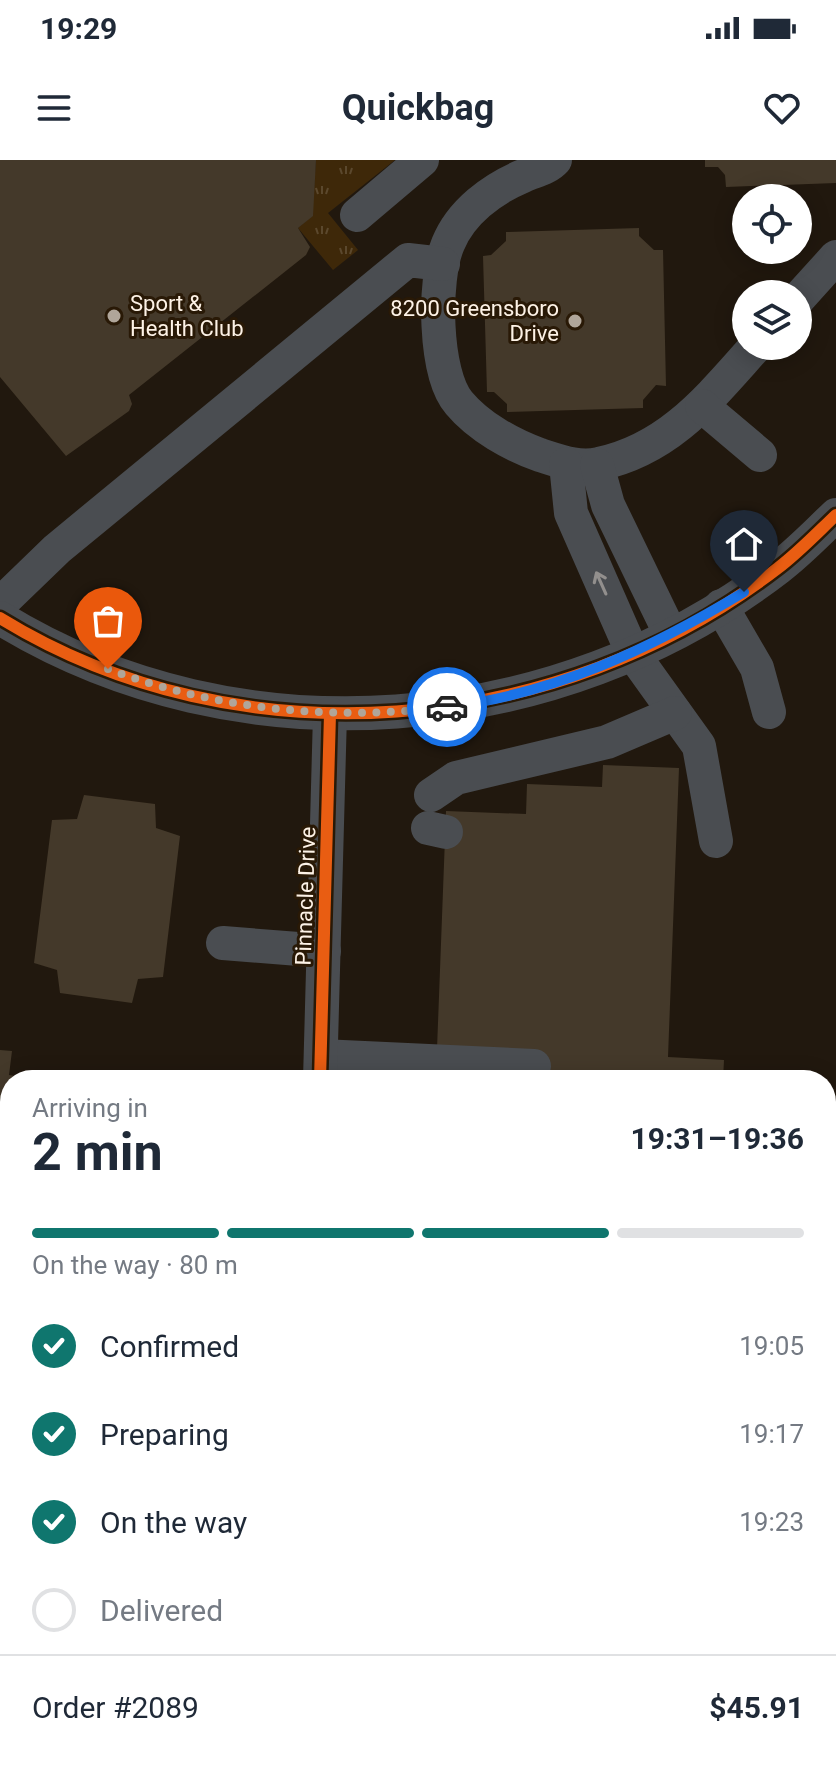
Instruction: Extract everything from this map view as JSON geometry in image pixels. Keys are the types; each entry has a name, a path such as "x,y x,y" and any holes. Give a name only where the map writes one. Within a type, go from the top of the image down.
{"street":[{"path":"357,215 422,160"},
{"path":"555,160 492,191 464,219 448,244 437,295 439,337 457,402 486,428 528,451 582,465 643,451 685,424 743,360"},
{"path":"812,284 836,257"},
{"path":"0,604 57,549 408,260 443,264"},
{"path":"702,406 760,455"},
{"path":"582,465 608,505 671,635"},
{"path":"582,465 571,513 633,654 699,746 716,841"},
{"path":"0,618 81,659 134,679 248,706 330,714 403,712 517,694 576,677 633,654 721,606 780,567 836,515"},
{"path":"721,606 757,668 769,712"},
{"path":"435,818 456,778 607,742 675,713"},
{"name":"Pinnacle Drive","path":"320,1068 330,714"},
{"path":"223,943 324,951"},
{"path":"320,1068 476,1057 534,1066"}],"green space":[{"path":"316,160 395,160 328,213 358,250 333,270 298,228 312,216"}],"building":[{"name":"Sport & Health Club","path":"0,160 316,160 313,216 298,228 310,247 306,255 129,395 132,404 129,411 66,456 0,377"},
{"path":"705,160 836,160 836,183 732,184 732,187 726,187 725,175 718,167 705,167"},
{"name":"8200 Greensboro Drive","path":"639,228 639,236 654,250 663,250 666,386 656,385 643,400 643,408 507,412 507,404 494,392 487,392 483,256 491,255 506,241 506,232"},
{"path":"603,765 679,768 668,1057 724,1060 724,1070 507,1070 437,1049 446,811 526,814 527,784 602,787"},
{"path":"84,795 155,804 156,828 180,836 163,977 138,979 132,1003 60,993 57,970 34,963 52,820 77,819"},
{"path":"0,1050 12,1051 10,1070 0,1070"}],"cycle path":[{"path":"0,618 93,665 192,696 293,711 396,712 499,697 598,668 691,625 778,568 836,515"},
{"path":"320,1070 330,714"}],"way so far":[{"path":"108,669 193,696 262,708 330,714 447,707"}],"place":[{"name":"Sport & Health Club","path":"114,316"},
{"name":"8200 Greensboro Drive","path":"575,321"}],"route":[{"path":"447,707 517,694 576,677 671,635 744,592"}]}
